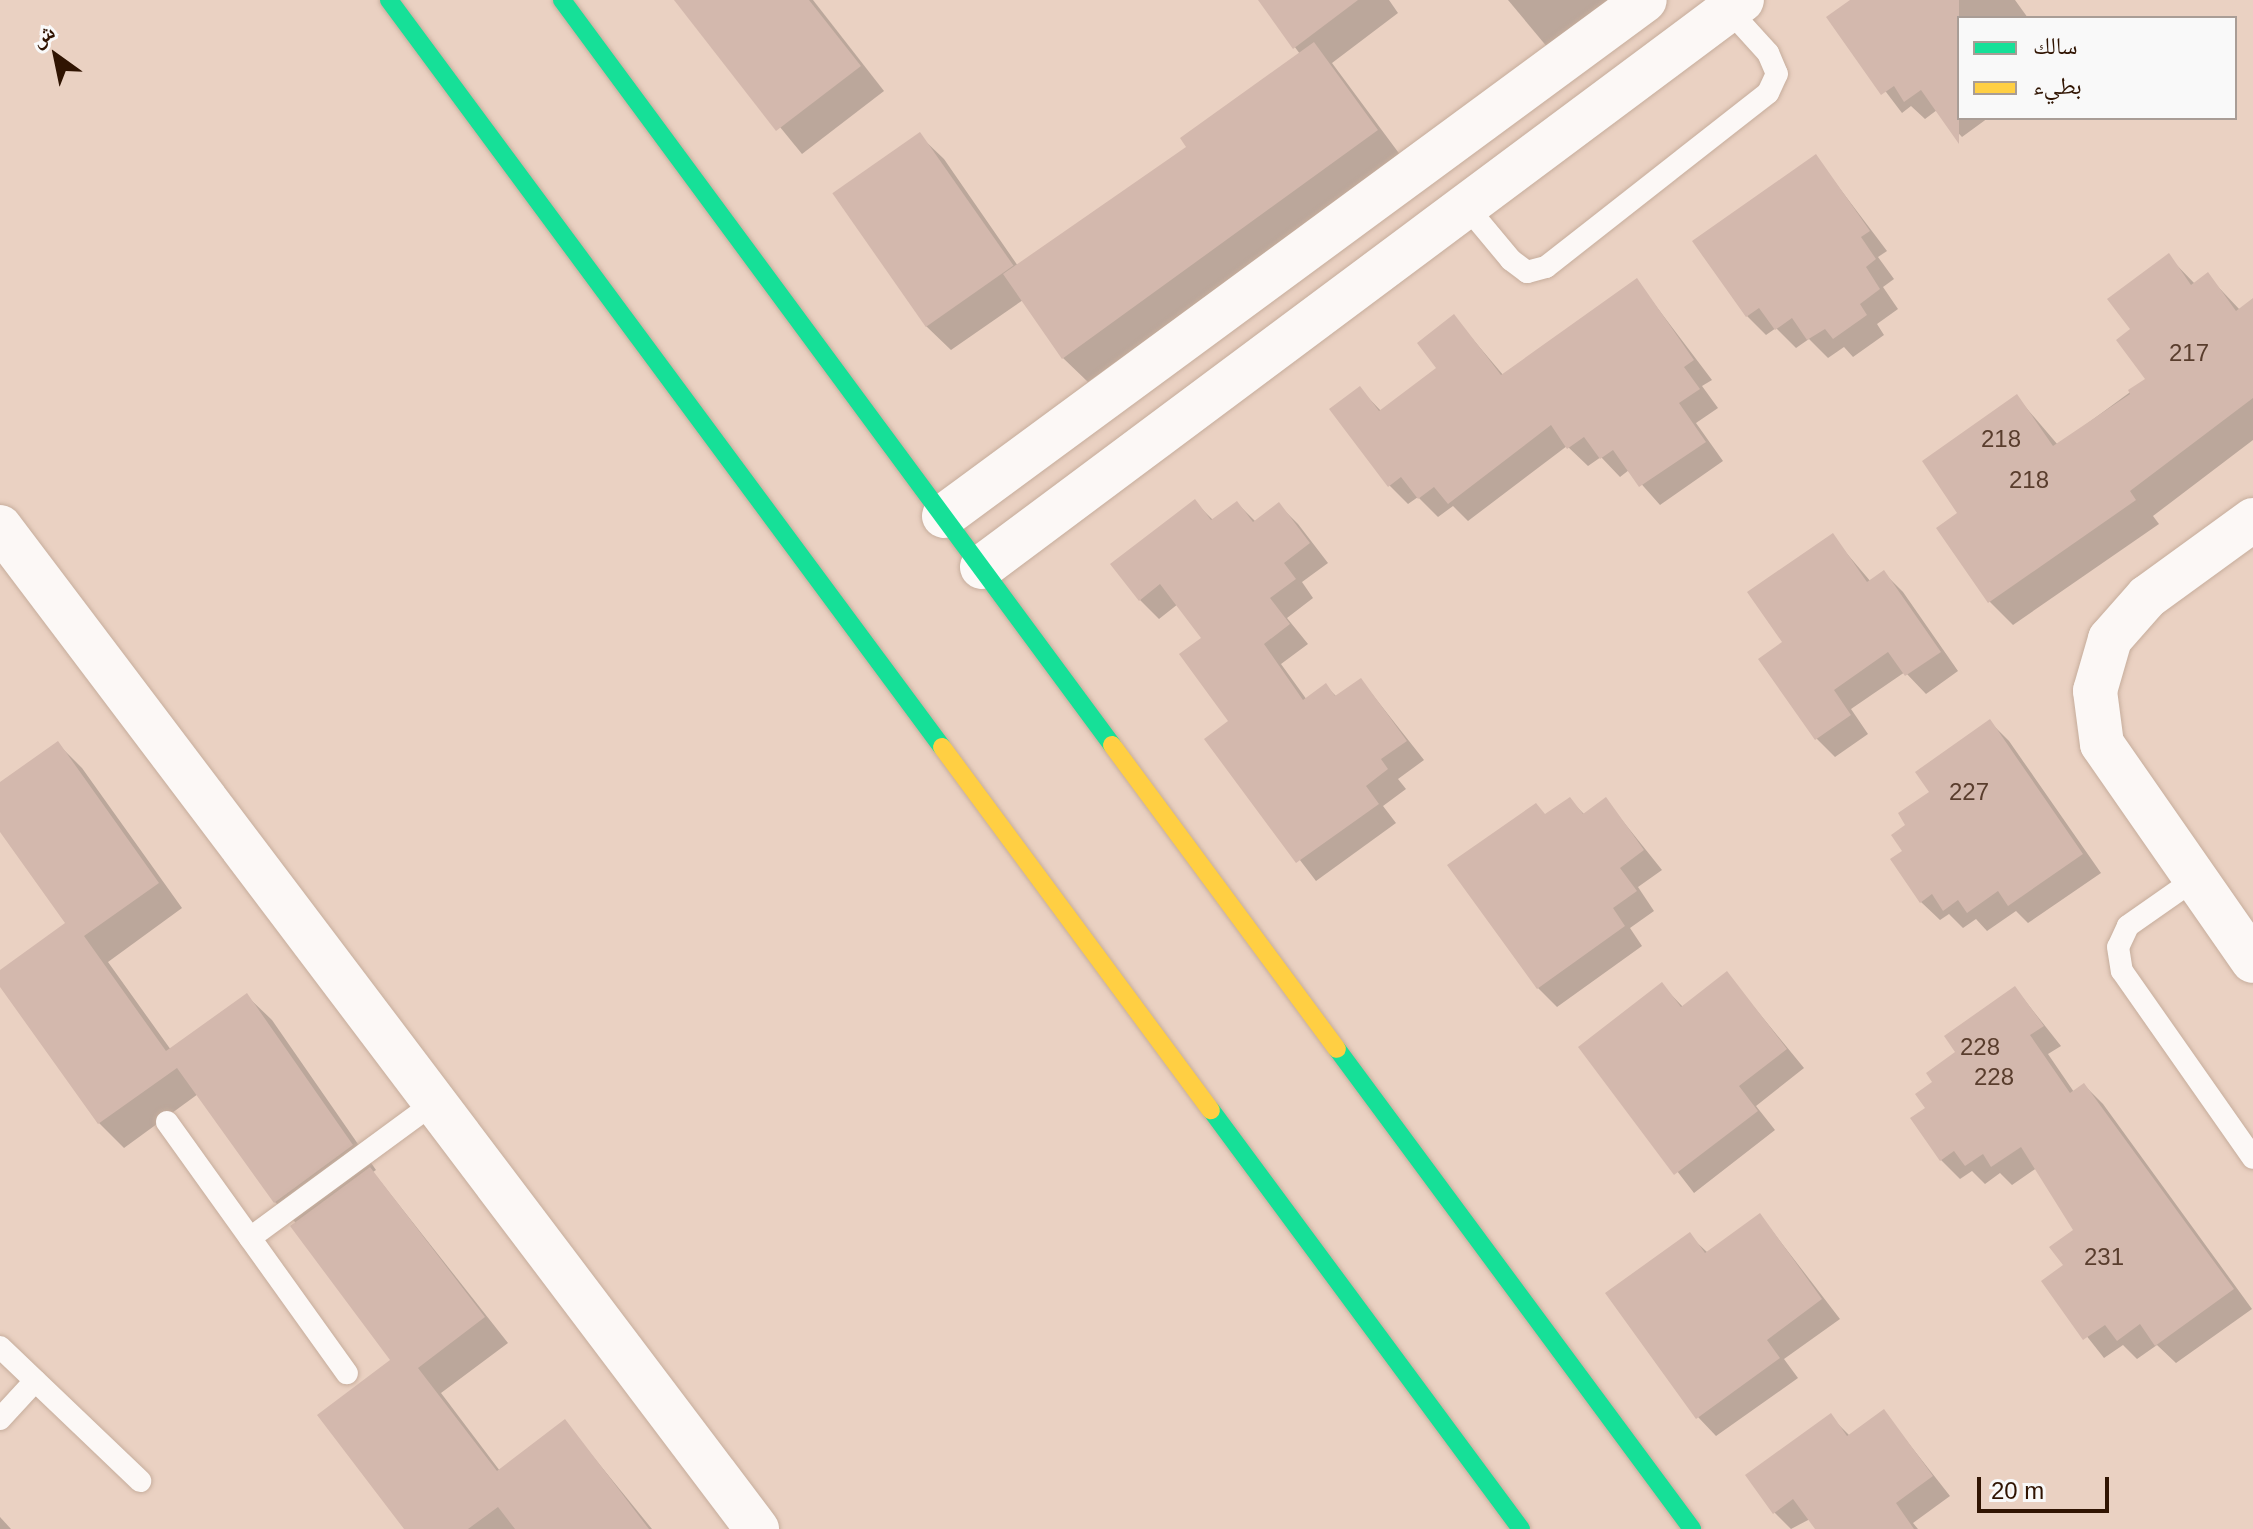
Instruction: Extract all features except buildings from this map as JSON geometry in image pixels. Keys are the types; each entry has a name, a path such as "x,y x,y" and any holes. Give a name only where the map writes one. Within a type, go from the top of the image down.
{"street":[{"path":"389,0 1521,1529"},
{"path":"562,0 1692,1529"},
{"path":"944,516 1645,0"},
{"path":"982,567 1736,5"},
{"path":"2253,520 2147,597 2110,639 2095,691 2102,744 2253,961"},
{"path":"0,527 757,1529"}],"lane":[{"path":"1466,206 1511,260 1527,272 1546,267 1768,93 1777,74 1768,53 1736,5"},
{"path":"2195,879 2128,926 2118,947 2122,971 2253,1158"},
{"path":"250,1238 435,1102"},
{"path":"167,1122 347,1373"},
{"path":"0,1347 140,1481"},
{"path":"0,1419 35,1381"}],"traffic: fast":[{"path":"389,0 942,747"},
{"path":"562,0 1112,745"},
{"path":"1337,1049 1692,1529"},
{"path":"1211,1110 1521,1529"}],"traffic: slow":[{"path":"1112,745 1337,1049"},
{"path":"942,747 1211,1110"}]}
